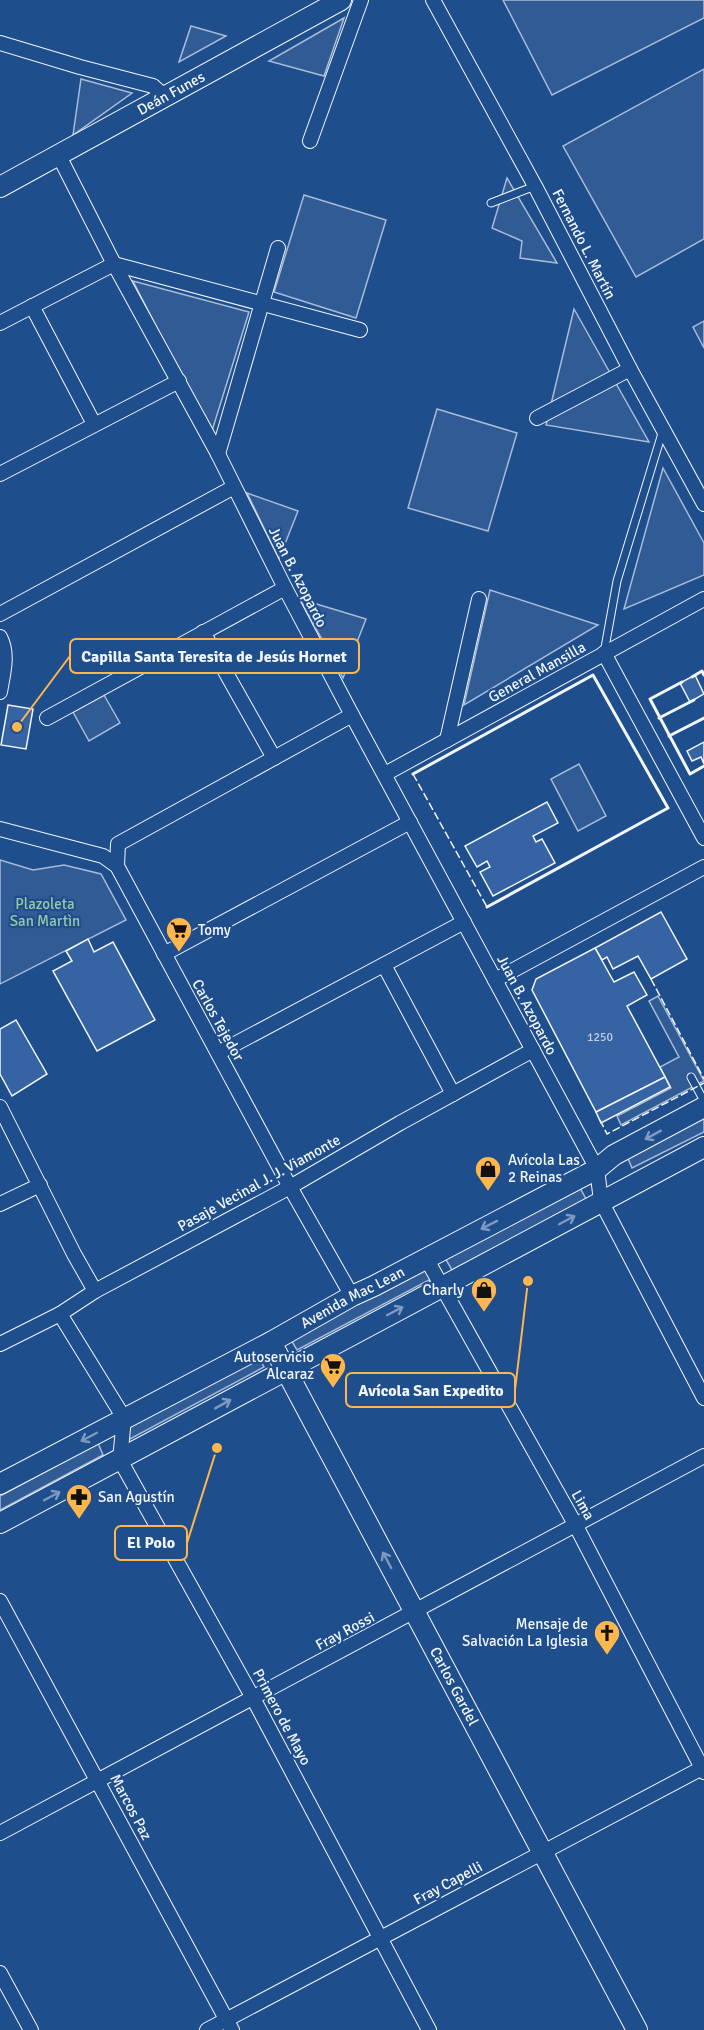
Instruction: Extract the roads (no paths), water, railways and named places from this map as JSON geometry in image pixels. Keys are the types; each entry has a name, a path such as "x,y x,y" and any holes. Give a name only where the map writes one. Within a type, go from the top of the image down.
{"main road":[{"name":"Deán Funes","path":"0,187 341,0"},
{"name":"Avenida Mac Lean","path":"0,1484 272,1342 352,1296 597,1169 614,1155 704,1107"},
{"path":"0,1523 704,1147"},
{"name":"Carlos Gardel","path":"272,1342 637,2030"}],"street":[{"path":"310,141 361,0"},
{"name":"Fernando L. Martín","path":"433,0 704,504"},
{"path":"0,43 153,86 165,96"},
{"name":"Juan B. Azopardo","path":"59,156 114,264 218,454 352,715 597,1169"},
{"path":"218,454 278,248"},
{"path":"0,323 114,264 360,330"},
{"path":"32,306 94,424"},
{"path":"537,418 630,369"},
{"path":"0,474 179,381"},
{"path":"0,614 234,487"},
{"path":"47,718 285,588"},
{"path":"447,740 480,599"},
{"name":"General Mansilla","path":"385,774 704,599"},
{"path":"203,632 274,758"},
{"path":"0,692 5,666 2,642"},
{"path":"604,653 704,838"},
{"path":"117,866 118,844 352,715"},
{"path":"164,954 410,822"},
{"path":"0,829 103,856 117,866"},
{"name":"Carlos Tejedor","path":"117,866 352,1296"},
{"path":"495,980 704,867"},
{"path":"218,1053 464,922"},
{"path":"384,965 453,1094"},
{"name":"Pasaje Vecinal J. J. Viamonte","path":"0,1344 60,1314 95,1291 290,1186 533,1050"},
{"path":"0,1107 95,1291"},
{"path":"597,1169 601,1201 704,1398"},
{"path":"0,1204 40,1185"},
{"name":"Lima","path":"426,1258 576,1524 703,1769"},
{"path":"60,1314 124,1418 120,1460"},
{"name":"Fray Rossi","path":"0,1833 704,1456"},
{"name":"Primero de Mayo","path":"120,1460 254,1698 429,2030"},
{"name":"Marcos Paz","path":"0,1601 230,2025"},
{"name":"Fray Capelli","path":"207,2030 230,2025 381,1937 703,1769"},
{"path":"0,1973 31,2030"}],"lane":[{"path":"491,203 535,186"},
{"path":"604,653 617,581 663,427"},
{"path":"691,1077 704,1101"}],"place":[{"name":"Capilla Santa Teresita de Jesús Hornet","path":"17,727"},
{"name":"Tomy","path":"179,953"},
{"name":"Avícola Las 2 Reinas","path":"488,1192"},
{"name":"Avícola San Expedito","path":"528,1281"},
{"name":"Charly","path":"484,1313"},
{"name":"Autoservicio Alcaraz","path":"333,1389"},
{"name":"El Polo","path":"217,1448"},
{"name":"San Agustín","path":"79,1520"},
{"name":"Mensaje de Salvación La Iglesia","path":"607,1656"}],"park label":[{"name":"Plazoleta San Martìn","path":"45,912"}]}
